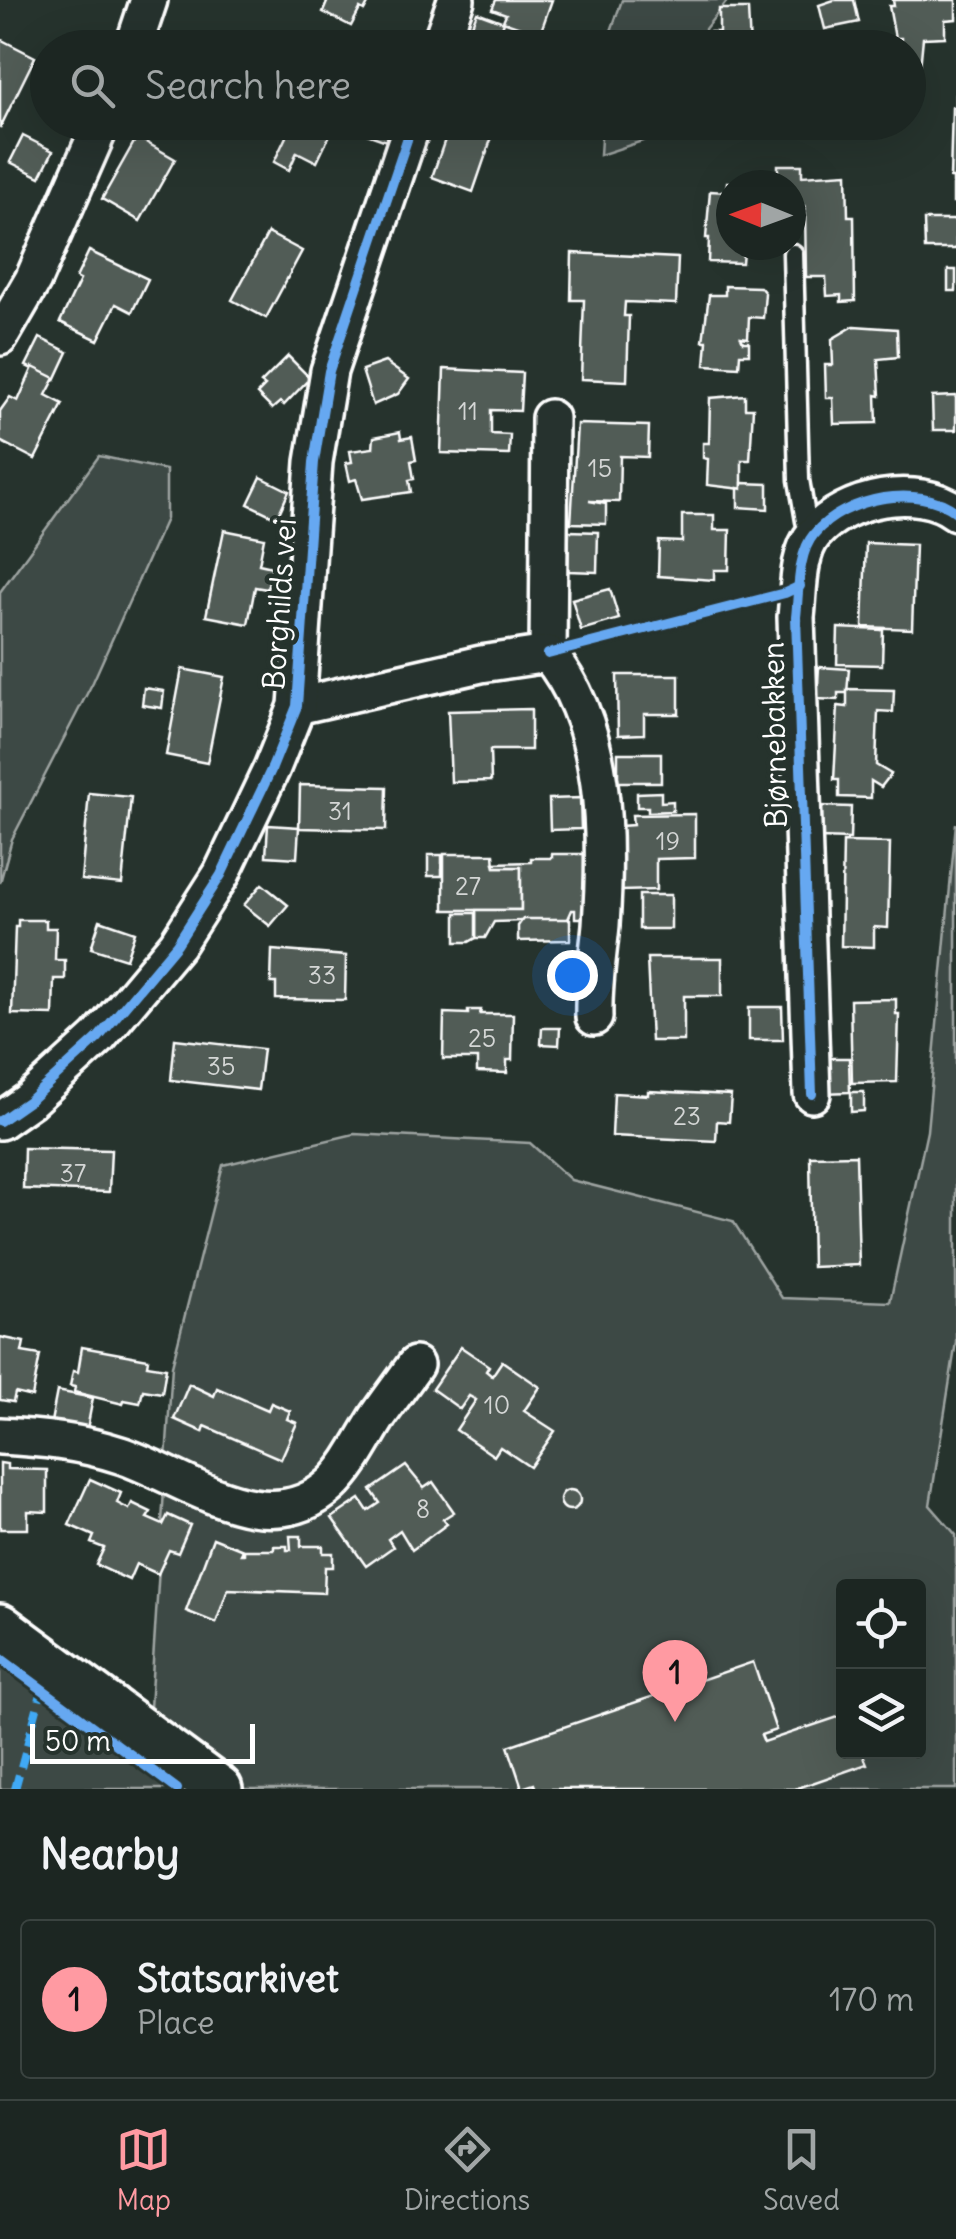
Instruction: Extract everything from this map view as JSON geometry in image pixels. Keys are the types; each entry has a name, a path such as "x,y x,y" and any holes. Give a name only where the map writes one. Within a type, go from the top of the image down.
{"street":[{"path":"139,30 150,0"},
{"path":"445,30 456,0"},
{"path":"0,337 34,280 94,140"},
{"name":"Borghilds vei","path":"0,1121 30,1100 98,1038 176,944 221,875 297,706 314,462 329,371 407,140"},
{"path":"550,418 548,654 563,672 598,767 602,881 594,1016"},
{"path":"814,534 836,517 890,496 919,495 943,502 956,512"},
{"name":"Bjørnebakken","path":"812,1094 796,617 804,554 814,534"},
{"name":"Borghilds vei","path":"297,706 481,664 548,654"},
{"path":"0,1436 68,1441 123,1456 243,1506 286,1506 304,1502 334,1482 414,1365"},
{"path":"0,1626 220,1789"}],"lane":[{"path":"793,260 799,480 806,521 814,534"}],"shaded area":[{"path":"622,0 728,0 705,30 611,30"},
{"path":"601,140 646,140 600,155"},
{"path":"99,456 166,470 166,519 93,682 12,839 0,883 0,592"},
{"path":"956,823 956,1342 930,1505 956,1535 956,1789 0,1789 0,1639 148,1739 172,1366 223,1165 354,1134 530,1143 571,1180 733,1221 782,1298 890,1302 927,1131"}],"building":[{"path":"328,0 370,0 351,26 323,12"},
{"path":"496,0 552,0 541,30 503,21 506,14 492,9"},
{"path":"854,0 859,22 825,29 819,5"},
{"path":"893,0 956,0 956,19 945,20 945,37 926,38 926,30 894,30 889,6 894,6"},
{"path":"719,9 748,9 749,30 719,30"},
{"path":"477,12 504,22 501,30 470,30"},
{"path":"0,39 30,54 30,67 0,128"},
{"path":"955,95 956,203 953,203 950,178"},
{"path":"23,136 53,151 40,177 10,162"},
{"path":"135,140 175,159 140,221 102,199"},
{"path":"284,140 327,140 317,162 297,152 289,170 274,162"},
{"path":"445,140 491,140 473,192 432,177"},
{"path":"778,165 802,165 802,170 778,170"},
{"path":"847,173 848,216 854,216 855,301 841,302 841,295 827,296 826,277 806,277 806,176"},
{"path":"710,191 716,191 716,260 742,260 742,263 708,262"},
{"path":"924,220 956,220 956,249 925,249"},
{"path":"268,233 302,251 266,318 232,300"},
{"path":"89,251 148,279 132,312 116,304 98,340 60,322"},
{"path":"572,253 678,258 676,304 625,302 624,316 629,316 627,381 581,379 584,300 571,300"},
{"path":"948,270 956,270 956,291 948,291"},
{"path":"725,286 760,287 765,293 763,318 749,317 748,338 741,337 743,342 749,342 749,354 740,354 739,367 705,365 707,341 703,341 709,295 725,295"},
{"path":"854,326 897,329 898,357 878,359 877,423 834,424 833,398 826,398 825,365 833,365 832,339"},
{"path":"40,338 68,352 55,380 26,366"},
{"path":"288,356 310,378 284,405 280,402 272,409 257,394 265,386 261,383"},
{"path":"385,362 409,379 398,394 373,405 362,370"},
{"path":"33,367 55,378 46,395 63,404 35,459 0,441 0,411 10,397 18,401"},
{"path":"444,369 522,373 520,411 491,410 491,434 510,435 509,455 441,453"},
{"path":"745,395 745,408 753,408 750,460 742,460 742,489 707,485 708,459 703,458 703,443 709,443 710,398"},
{"path":"956,396 956,430 933,430 932,397"},
{"path":"577,424 649,426 648,457 620,456 619,502 589,501 606,504 606,524 571,523"},
{"path":"400,432 401,439 412,437 416,460 411,461 411,492 362,499 356,479 350,481 346,463 352,462 350,451 373,448 374,437"},
{"path":"261,477 289,491 277,518 248,504"},
{"path":"742,483 768,484 768,509 738,507 738,488 742,489"},
{"path":"682,515 714,515 714,530 730,530 729,570 714,570 714,580 658,576 659,541 682,542"},
{"path":"224,530 264,538 259,564 272,567 267,589 255,587 248,624 206,616"},
{"path":"569,531 598,532 597,572 568,571"},
{"path":"866,543 915,545 912,629 863,627"},
{"path":"610,589 619,619 581,630 572,599"},
{"path":"838,628 883,630 882,665 837,664"},
{"path":"819,667 849,669 847,693 838,693 838,700 817,699"},
{"path":"182,669 224,677 207,763 166,755"},
{"path":"617,675 679,675 679,714 644,714 644,734 618,735"},
{"path":"144,688 164,691 162,708 142,705"},
{"path":"847,689 894,690 893,712 878,711 876,765 891,774 881,787 871,781 871,798 839,797 839,780 834,780 838,706 847,707"},
{"path":"531,709 531,750 490,750 491,781 451,782 448,711"},
{"path":"618,753 661,753 661,782 618,782"},
{"path":"300,785 387,787 386,830 299,828"},
{"path":"661,792 661,802 673,801 673,811 648,812 648,807 637,807 637,793"},
{"path":"89,793 131,797 122,884 81,880"},
{"path":"580,798 581,829 550,830 549,799"},
{"path":"820,806 851,807 850,839 819,838"},
{"path":"695,814 695,858 656,859 656,890 621,891 620,826 633,825 632,815"},
{"path":"268,825 299,827 297,858 266,856"},
{"path":"843,842 890,843 888,928 874,927 874,947 841,946"},
{"path":"444,854 494,854 495,867 521,867 521,910 444,910"},
{"path":"552,854 588,854 588,918 575,918 572,910 568,919 494,922 485,938 476,938 476,910 521,910 521,867 495,867 494,863 531,862 531,858 552,858"},
{"path":"428,855 442,855 442,876 428,876"},
{"path":"262,884 288,905 270,926 244,905"},
{"path":"639,895 671,895 671,929 639,929"},
{"path":"456,913 476,913 476,938 456,942"},
{"path":"523,919 570,919 570,940 518,941 518,926"},
{"path":"18,920 46,920 46,928 56,928 55,960 65,960 65,979 54,979 53,1015 12,1014"},
{"path":"100,920 135,932 126,959 91,948"},
{"path":"272,950 346,956 345,1000 276,999 276,983 271,983"},
{"path":"647,958 722,958 722,996 684,996 684,1041 651,1041"},
{"path":"896,999 897,1082 852,1083 850,1000"},
{"path":"749,1007 782,1007 783,1040 749,1040"},
{"path":"468,1010 513,1014 512,1060 507,1060 507,1073 477,1072 477,1059 443,1059 444,1013 468,1014"},
{"path":"542,1028 560,1028 559,1045 541,1044"},
{"path":"175,1039 263,1049 258,1090 171,1080"},
{"path":"821,1058 849,1058 850,1092 822,1093"},
{"path":"648,1091 731,1095 729,1122 717,1121 716,1141 612,1136 614,1093 648,1095"},
{"path":"851,1092 864,1092 864,1111 851,1112"},
{"path":"24,1148 111,1150 109,1192 23,1189"},
{"path":"856,1155 859,1265 812,1267 810,1156"},
{"path":"0,1337 24,1342 22,1352 40,1355 32,1397 15,1393 13,1402 0,1400"},
{"path":"82,1347 148,1359 147,1365 166,1368 162,1393 143,1390 140,1403 124,1400 123,1404 74,1392 75,1387 70,1386 73,1371 78,1372"},
{"path":"461,1347 489,1366 486,1371 492,1376 502,1361 540,1387 524,1411 555,1431 530,1467 500,1447 494,1456 456,1430 476,1400 469,1396 460,1409 432,1389"},
{"path":"189,1384 214,1396 217,1388 268,1410 271,1403 290,1411 287,1419 297,1423 281,1459 205,1426 203,1432 174,1419"},
{"path":"57,1391 93,1398 87,1429 51,1422"},
{"path":"0,1463 7,1464 7,1469 47,1470 47,1512 28,1511 28,1529 0,1529"},
{"path":"406,1466 424,1488 433,1482 454,1512 443,1519 447,1524 412,1550 400,1530 388,1539 393,1547 366,1566 332,1518 360,1499 368,1511 380,1503 371,1490"},
{"path":"90,1479 121,1493 117,1503 129,1509 132,1503 151,1512 147,1518 163,1525 168,1515 190,1525 178,1553 169,1550 158,1574 136,1564 129,1580 96,1565 104,1548 91,1543 94,1536 69,1525"},
{"path":"570,1490 580,1500 570,1510 560,1500"},
{"path":"290,1536 301,1536 301,1546 323,1546 323,1553 333,1553 333,1567 325,1567 324,1593 228,1589 216,1623 186,1611 213,1538 243,1550 244,1554 244,1550 274,1550 274,1546 291,1550"},
{"path":"753,1662 776,1730 761,1735 764,1742 836,1718 836,1759 865,1759 867,1764 795,1789 536,1789 534,1784 522,1788 508,1746"}],"marked path":[{"path":"15,1789 42,1690"}],"cycle path":[{"path":"0,1121 30,1100 98,1038 177,944 221,875 272,768 297,706 314,462 329,371 407,140"},
{"path":"812,1094 796,617 802,562 808,542 827,521 863,503 903,496 940,503 956,512"},
{"path":"548,654 800,586"},
{"path":"0,1658 177,1789"}],"place":[{"name":"Statsarkivet","path":"675,1722"}]}
